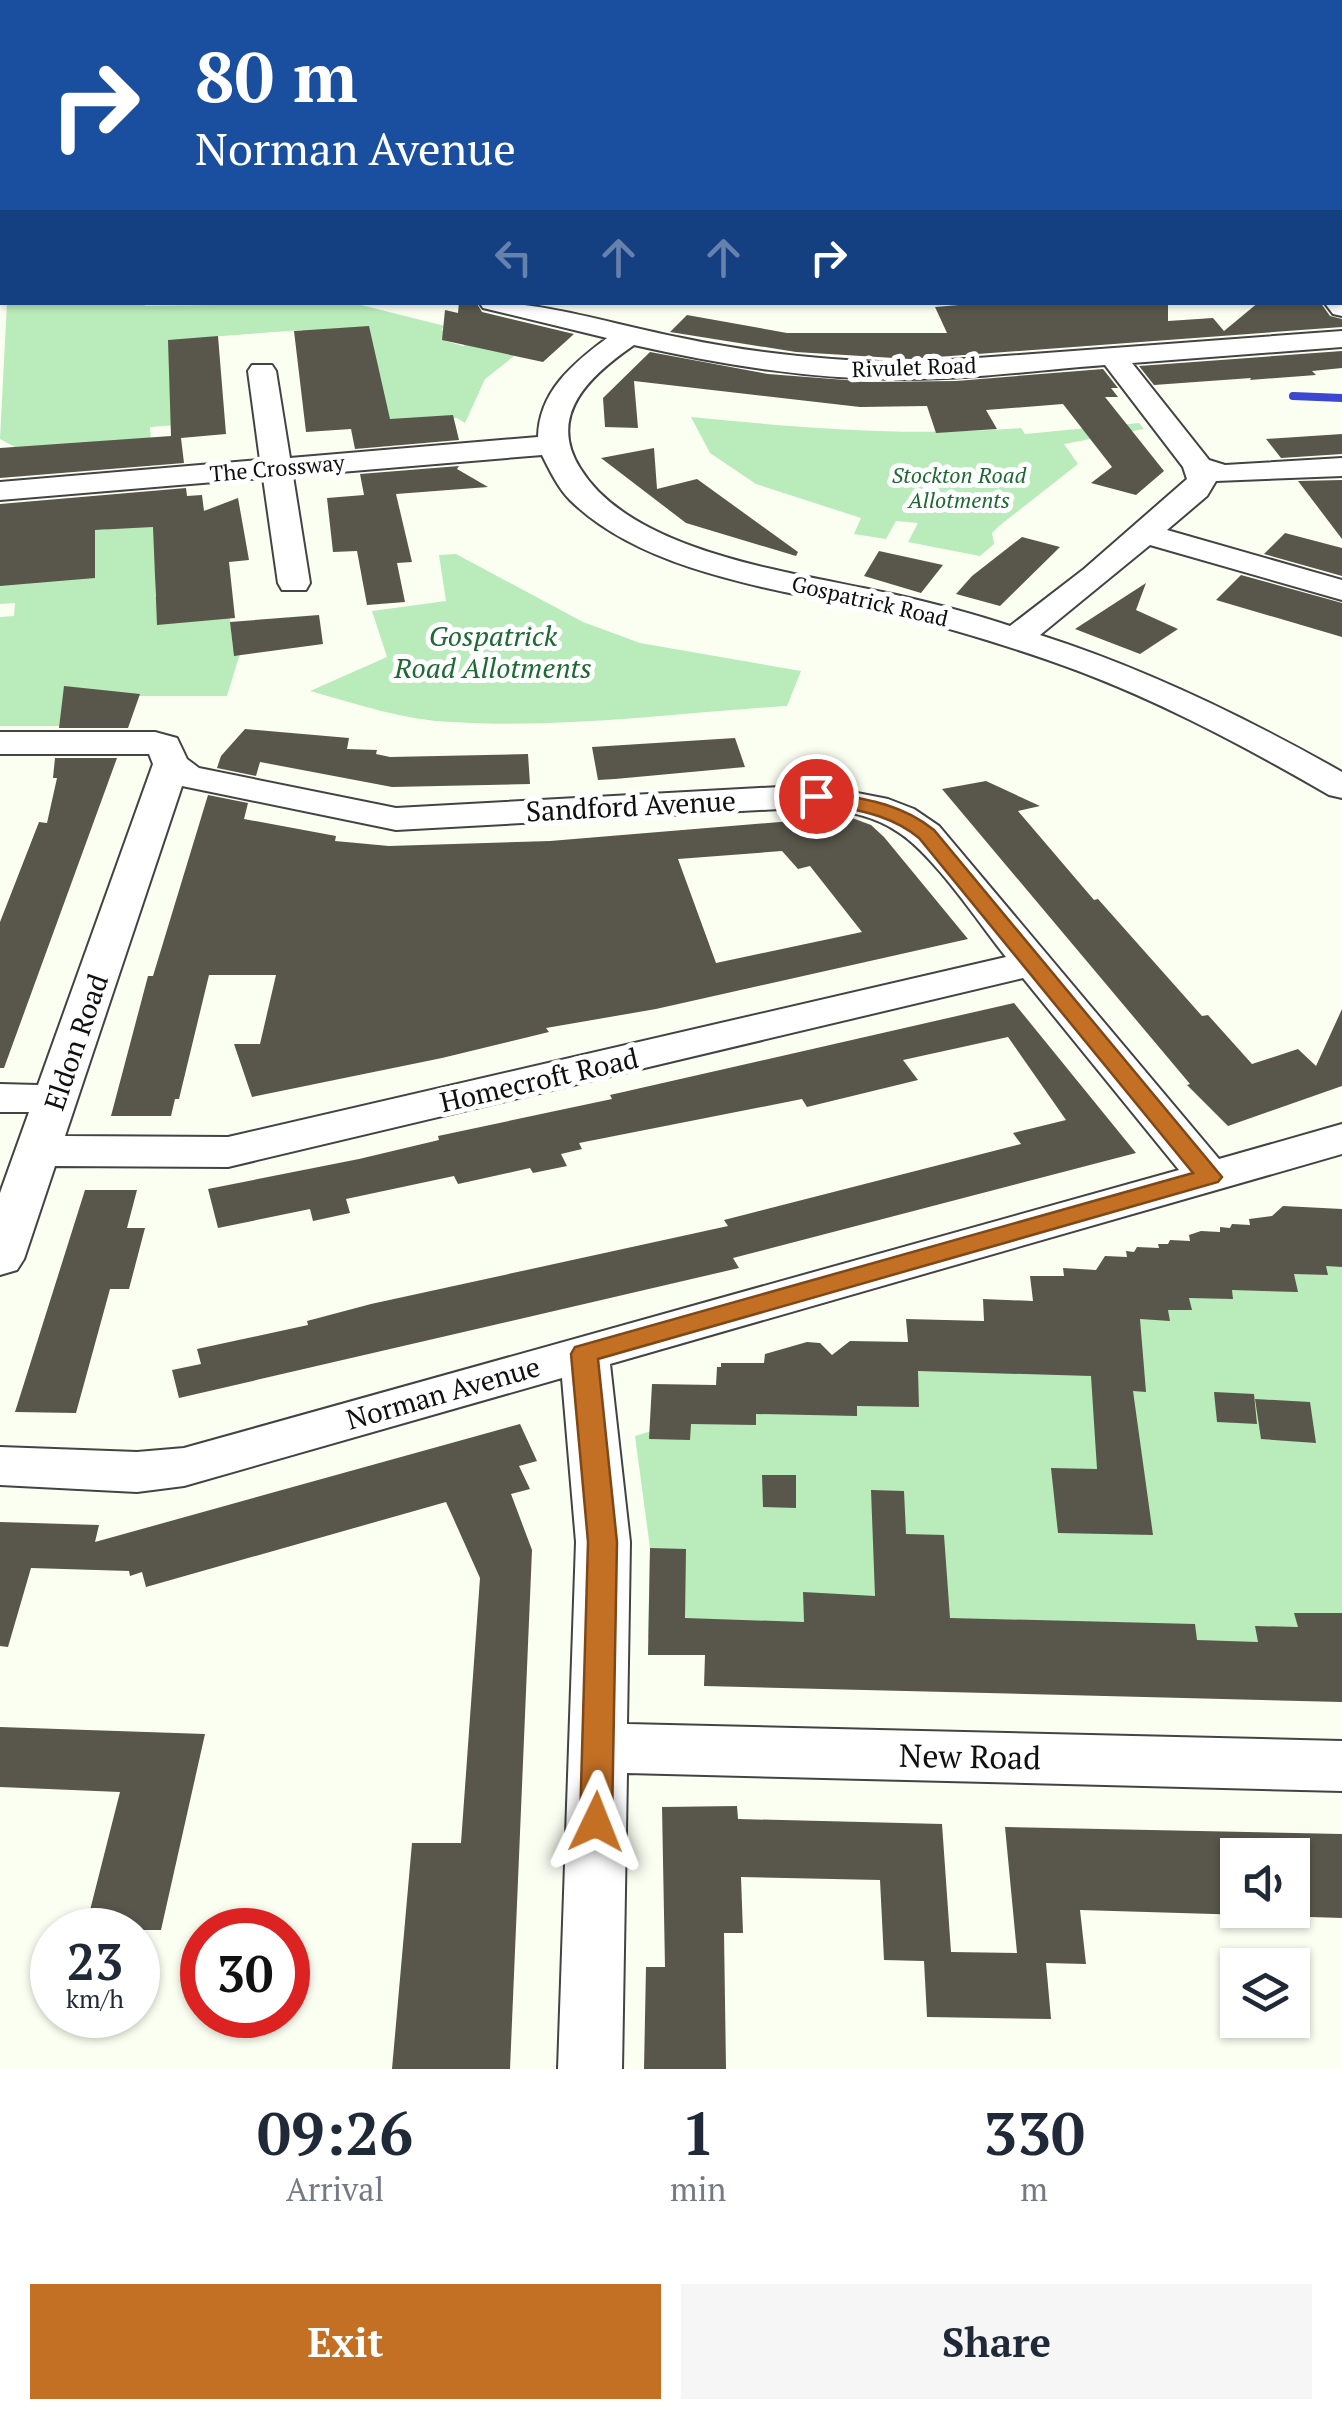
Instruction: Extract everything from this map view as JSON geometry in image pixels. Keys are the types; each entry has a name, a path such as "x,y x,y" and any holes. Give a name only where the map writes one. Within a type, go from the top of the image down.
{"street":[{"name":"Rivulet Road","path":"504,305 739,359 867,371 1342,340"},
{"path":"554,446 556,412 568,383 628,336"},
{"path":"1113,357 1197,477 1211,480 1342,467"},
{"path":"262,371 294,583"},
{"name":"The Crossway","path":"0,490 554,446"},
{"name":"Gospatrick Road","path":"554,446 560,466 591,501 639,533 669,547 736,571 922,611 1014,638 1170,696 1342,786"},
{"path":"1014,638 1146,534 1197,477"},
{"path":"1146,534 1342,590"},
{"name":"Sandford Avenue","path":"0,743 155,743 164,746 167,794"},
{"name":"Sandford Avenue","path":"167,794 186,776 396,818 776,797 852,800 908,818 926,834 1210,1177"},
{"name":"Eldon Road","path":"0,1259 167,794"},
{"name":"Homecroft Road","path":"38,1151 228,1152 1033,963"},
{"path":"0,1098 56,1099"},
{"name":"Norman Avenue","path":"0,1466 138,1472 184,1467 1342,1139"},
{"path":"584,1354 602,1542 590,2069"},
{"name":"New Road","path":"598,1748 1342,1766"}],"green space":[{"path":"7,305 361,305 445,326 441,330 457,334 446,341 463,346 478,337 514,356 485,379 465,423 457,418 342,427 302,330 208,337 169,355 170,393 191,424 150,427 151,442 17,448 0,439"},
{"name":"Stockton Road Allotments","path":"691,417 897,431 1021,428 1025,434 1139,423 1144,429 1064,444 1078,464 999,526 992,533 994,544 980,556 908,542 918,523 896,521 886,539 854,534 861,518 756,484 710,453"},
{"path":"207,511 211,567 155,572 155,597 230,618 233,648 242,647 227,696 76,696 66,726 0,726 0,617 14,616 15,603 0,604 0,586 94,530 106,530 106,523"},
{"name":"Gospatrick Road Allotments","path":"456,554 583,622 640,643 801,671 787,706 577,722 434,721 310,691 387,657 372,611 446,601 439,555"},
{"path":"1342,1230 1342,1662 648,1638 650,1548 635,1436"}],"building":[{"path":"459,305 478,305 482,312 574,334 543,362 442,340 445,310 458,313"},
{"path":"1168,305 1168,321 1213,318 1224,331 1255,305 1322,305 1330,316 1342,319 1342,327 910,359 796,352 670,332 687,315 787,333 947,333 935,307"},
{"path":"369,326 390,419 453,415 459,440 355,449 351,429 306,432 294,331"},
{"path":"218,336 226,434 181,438 184,463 0,478 0,448 171,436 168,340"},
{"path":"1342,351 1342,368 1312,371 1316,375 1250,380 1154,385 1139,366"},
{"path":"650,352 768,374 871,382 956,381 1103,369 1118,388 1111,388 1118,397 1105,397 1164,471 1136,495 1091,483 1112,467 1063,404 986,410 997,429 936,433 927,406 860,407 634,381 638,428 605,427 603,398"},
{"path":"1342,434 1342,454 1281,458 1266,439"},
{"path":"654,448 657,489 697,479 798,552 796,556 686,523 601,458"},
{"path":"459,466 457,469 488,487 396,494 412,562 397,563 405,602 367,605 357,551 333,552 327,498 364,495 360,474"},
{"path":"1342,480 1342,539 1298,481"},
{"path":"186,488 187,496 202,495 204,511 238,498 249,560 229,562 235,618 157,625 153,527 95,530 95,578 0,586 0,504"},
{"path":"1285,533 1342,548 1342,576 1264,554"},
{"path":"1022,537 1060,547 1000,606 956,594 972,576"},
{"path":"879,551 943,565 921,593 864,576"},
{"path":"1241,575 1342,603 1342,637 1216,600"},
{"path":"1146,583 1136,610 1178,629 1140,654 1075,629"},
{"path":"319,615 323,644 234,656 230,622"},
{"path":"64,686 140,694 128,728 59,728"},
{"path":"245,729 349,738 347,749 377,750 376,754 390,757 528,754 530,784 392,787 260,762 256,776 217,768 221,756"},
{"path":"735,738 745,767 598,780 592,747"},
{"path":"55,758 117,758 4,1068 0,1068 0,922 39,822 47,823 57,778 53,778"},
{"path":"986,781 1040,806 1018,811 1094,900 1098,899 1202,1016 1208,1015 1252,1064 1298,1049 1316,1066 1342,1009 1342,1086 1228,1126 1187,1085 1190,1084 942,789"},
{"path":"208,795 248,803 244,819 336,836 335,841 389,846 550,841 792,821 829,813 844,815 871,825 884,837 968,939 656,1009 546,1028 549,1032 442,1058 252,1097 234,1044 260,1044 276,975 209,975 179,1099 175,1099 171,1116 111,1116 148,976 153,976","holes":["782,851 798,869 810,866 862,932 716,963 678,859"]},
{"path":"1014,1003 1136,1153 733,1258 739,1268 179,1398 172,1370 201,1364 197,1349 308,1325 307,1321 371,1304 728,1226 724,1220 1021,1144 1013,1133 1066,1120 1008,1037 903,1060 918,1080 807,1107 802,1099 579,1143 582,1149 561,1154 567,1166 533,1173 530,1168 458,1184 454,1176 346,1199 350,1213 313,1221 310,1209 218,1228 208,1189 359,1159 439,1140 438,1136 612,1099 610,1095"},
{"path":"85,1190 137,1190 127,1228 145,1228 129,1289 110,1289 76,1413 15,1412"},
{"path":"1283,1206 1342,1209 1342,1267 1326,1266 1328,1275 1294,1274 1298,1292 1232,1290 1233,1299 1189,1298 1192,1310 1168,1310 1170,1321 1140,1319 1146,1392 1133,1391 1153,1535 1058,1533 1051,1468 1097,1469 1091,1376 918,1371 919,1407 857,1406 857,1416 756,1414 756,1425 691,1424 690,1440 649,1439 652,1384 716,1385 717,1367 721,1363 764,1363 765,1354 807,1342 820,1343 832,1355 850,1341 908,1342 906,1319 984,1321 983,1299 1033,1301 1030,1276 1064,1276 1063,1268 1096,1270 1105,1256 1127,1257 1126,1251 1134,1252 1137,1247 1159,1248 1158,1244 1168,1244 1170,1240 1190,1241 1189,1235 1201,1231 1220,1232 1220,1227 1230,1228 1232,1224 1250,1225 1249,1219 1272,1216"},
{"path":"1214,1392 1254,1394 1257,1424 1217,1422"},
{"path":"1255,1399 1310,1402 1316,1443 1261,1439"},
{"path":"520,1424 537,1461 519,1466 530,1489 511,1494 532,1550 510,2069 392,2069 412,1843 461,1843 480,1578 446,1502 146,1587 142,1572 130,1576 129,1571 31,1568 8,1647 0,1646 0,1522 99,1525 95,1542"},
{"path":"762,1475 796,1475 796,1508 763,1507"},
{"path":"871,1490 904,1491 906,1534 944,1535 950,1618 1195,1624 1197,1640 1258,1642 1255,1626 1298,1627 1294,1613 1342,1613 1342,1702 704,1686 705,1655 648,1655 650,1548 686,1549 685,1618 804,1622 803,1592 875,1596"},
{"path":"0,1727 205,1734 161,1930 160,1908 91,1908 120,1792 0,1787"},
{"path":"737,1806 738,1819 942,1824 951,1952 1017,1953 1005,1827 1342,1834 1342,1918 1310,1917 1310,1838 1220,1838 1220,1914 1080,1910 1086,1964 1046,1963 1051,2019 927,2017 924,1961 884,1960 880,1880 741,1877 743,1933 724,1933 726,2069 644,2069 646,1967 665,1967 662,1807"}],"waterway":[{"path":"1293,396 1342,398"}],"route":[{"path":"596,1822 602,1542 584,1354 1210,1177 926,834 908,818 881,808 816,796"}]}
